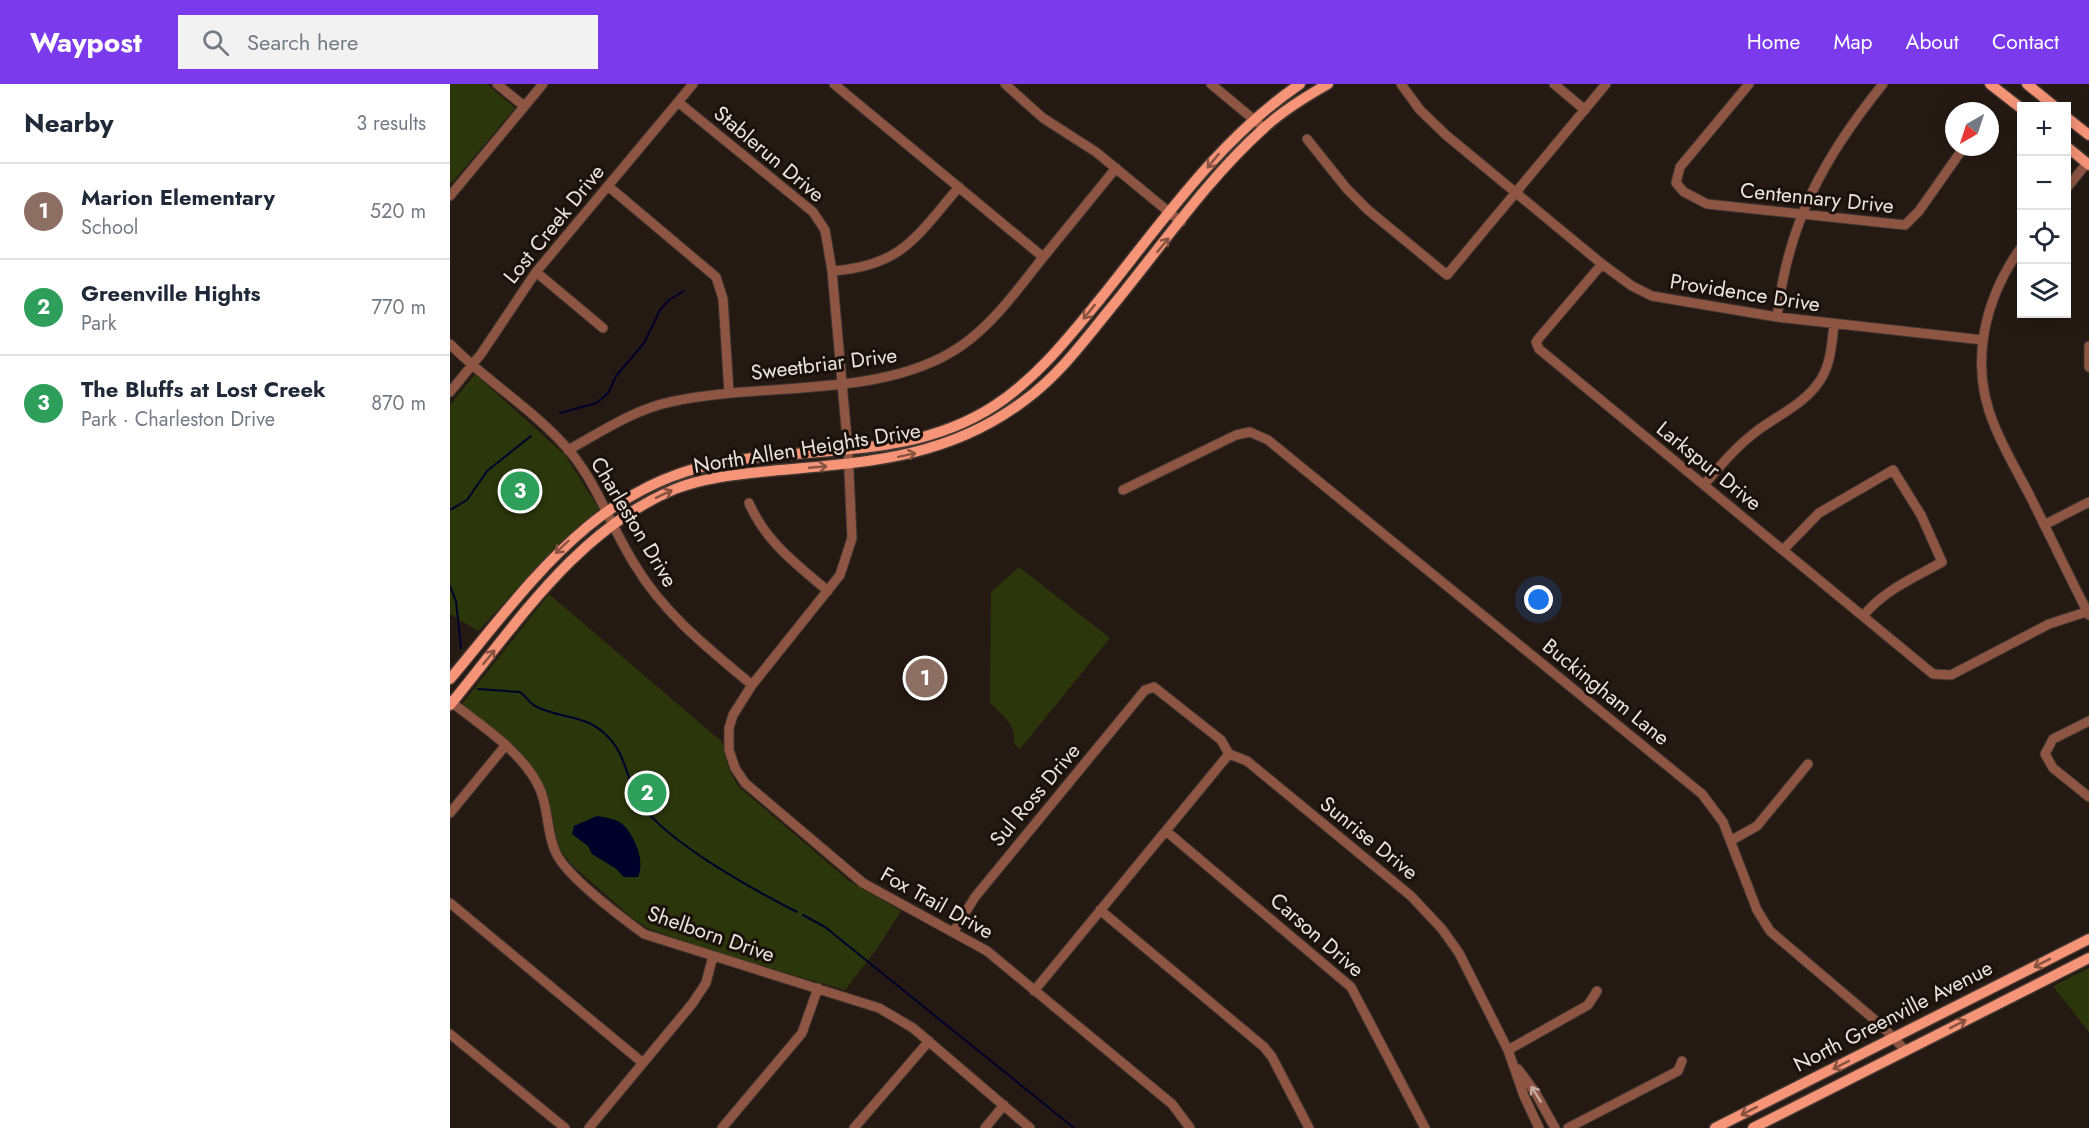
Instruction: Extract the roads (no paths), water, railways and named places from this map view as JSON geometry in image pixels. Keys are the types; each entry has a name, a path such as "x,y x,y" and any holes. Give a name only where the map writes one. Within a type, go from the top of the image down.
{"main road":[{"name":"North Allen Heights Drive","path":"450,679 552,557 607,510 641,489 700,467 730,460 885,446 930,435 963,423 1017,390 1062,345 1220,152 1253,119 1300,84"},
{"name":"North Allen Heights Drive","path":"451,703 562,569 586,544 648,502 678,488 732,475 906,456 935,448 969,434 1026,400 1072,356 1233,158 1264,128 1328,84"},
{"path":"1990,84 2017,106"},
{"path":"2027,84 2049,102"},
{"path":"2071,120 2089,135"},
{"path":"2071,149 2088,163"},
{"name":"North Greenville Avenue","path":"1715,1128 2089,939"},
{"name":"North Greenville Avenue","path":"1753,1128 2089,958"}],"street":[{"path":"497,84 524,106"},
{"path":"451,192 543,84"},
{"name":"Lost Creek Drive","path":"450,392 536,272 693,84"},
{"path":"1005,84 1044,118 1116,168 1181,222"},
{"path":"1211,84 1264,128"},
{"name":"Providence Drive","path":"1401,84 1432,123 1602,264 1652,296 1777,317 1983,340"},
{"path":"1554,84 1585,110"},
{"path":"1307,139 1347,189 1368,210 1447,275 1606,84"},
{"name":"Centennary Drive","path":"1749,84 1680,167 1676,183 1684,192 1707,204 1905,225 1919,212 1958,156"},
{"path":"1777,317 1786,263 1802,214 1825,164 1883,84"},
{"path":"841,86 1044,257"},
{"name":"Stablerun Drive","path":"678,102 813,212 825,230 832,271 841,383"},
{"path":"2071,184 2088,163"},
{"name":"Sweetbriar Drive","path":"568,450 616,422 669,402 729,392 884,379 911,371 961,346 998,313 1116,168"},
{"path":"608,186 716,278 723,299 729,392"},
{"path":"832,271 873,266 899,253 959,187"},
{"path":"2017,254 1997,285 1983,340 1983,384 1991,416 2088,613"},
{"name":"Larkspur Drive","path":"1602,264 1536,342 1539,349 1933,674 1952,675 2049,624 2088,613"},
{"path":"536,272 603,328"},
{"path":"1704,485 1753,433 1803,400 1817,384 1828,360 1834,324"},
{"name":"Charleston Drive","path":"450,344 568,450 607,510 633,564 664,607 684,628 752,685"},
{"path":"2089,346 2089,367"},
{"path":"752,685 840,575 851,545 849,464 841,383"},
{"name":"Buckingham Lane","path":"1123,490 1236,435 1250,432 1268,440 1702,794 1719,814 1732,840 1757,910 1770,932 1905,1050"},
{"path":"1783,550 1819,513 1893,470 1921,515 1942,562 1896,587 1872,604 1863,616"},
{"path":"2044,525 2089,502"},
{"path":"748,503 759,526 772,543 828,591"},
{"name":"Fox Trail Drive","path":"752,685 733,715 728,740 735,768 745,783 857,878 987,951 1172,1104 1190,1128"},
{"name":"Sul Ross Drive","path":"954,931 975,897 1145,690 1151,687"},
{"name":"Sunrise Drive","path":"1151,687 1157,688 1221,740 1228,754 1247,761 1426,910 1459,953 1508,1050 1524,1096 1539,1128"},
{"name":"Shelborn Drive","path":"451,703 519,759 539,786 555,853 568,870 644,934 874,1006 913,1028 1030,1128"},
{"path":"2089,721 2053,739 2045,754 2053,768 2089,797"},
{"path":"450,813 505,746"},
{"path":"1034,991 1228,754"},
{"path":"1732,840 1757,826 1808,764"},
{"name":"Carson Drive","path":"1166,831 1351,987 1425,1128"},
{"path":"450,903 643,1063"},
{"path":"1100,910 1264,1047 1272,1057 1309,1128"},
{"path":"589,1128 699,994 706,983 713,957"},
{"path":"722,1128 802,1033 818,988"},
{"path":"1508,1050 1588,1005 1597,991"},
{"path":"450,1034 565,1128"},
{"path":"854,1128 929,1041"},
{"path":"1568,1128 1678,1071 1682,1061"},
{"name":"Sunrise Drive","path":"1513,1063 1535,1092 1555,1128"},
{"path":"985,1128 1004,1105"}],"water":[{"path":"597,816 610,818 626,828 640,856 638,877 624,877 615,868 592,854 588,846 572,834 574,826"}],"waterway":[{"path":"560,413 597,403 609,392 616,376 644,343 660,310 669,300 684,291"},
{"path":"450,510 467,500 487,471 531,436"},
{"path":"450,586 456,601 461,648"},
{"path":"478,689 520,692 532,704 545,711 597,727 618,750 636,795 654,819 691,850 797,912"},
{"path":"803,915 825,927 1074,1128"}],"place":[{"name":"The Bluffs at Lost Creek","path":"520,491"},
{"name":"Marion Elementary","path":"925,678"},
{"name":"Greenville Hights","path":"647,793"}]}
